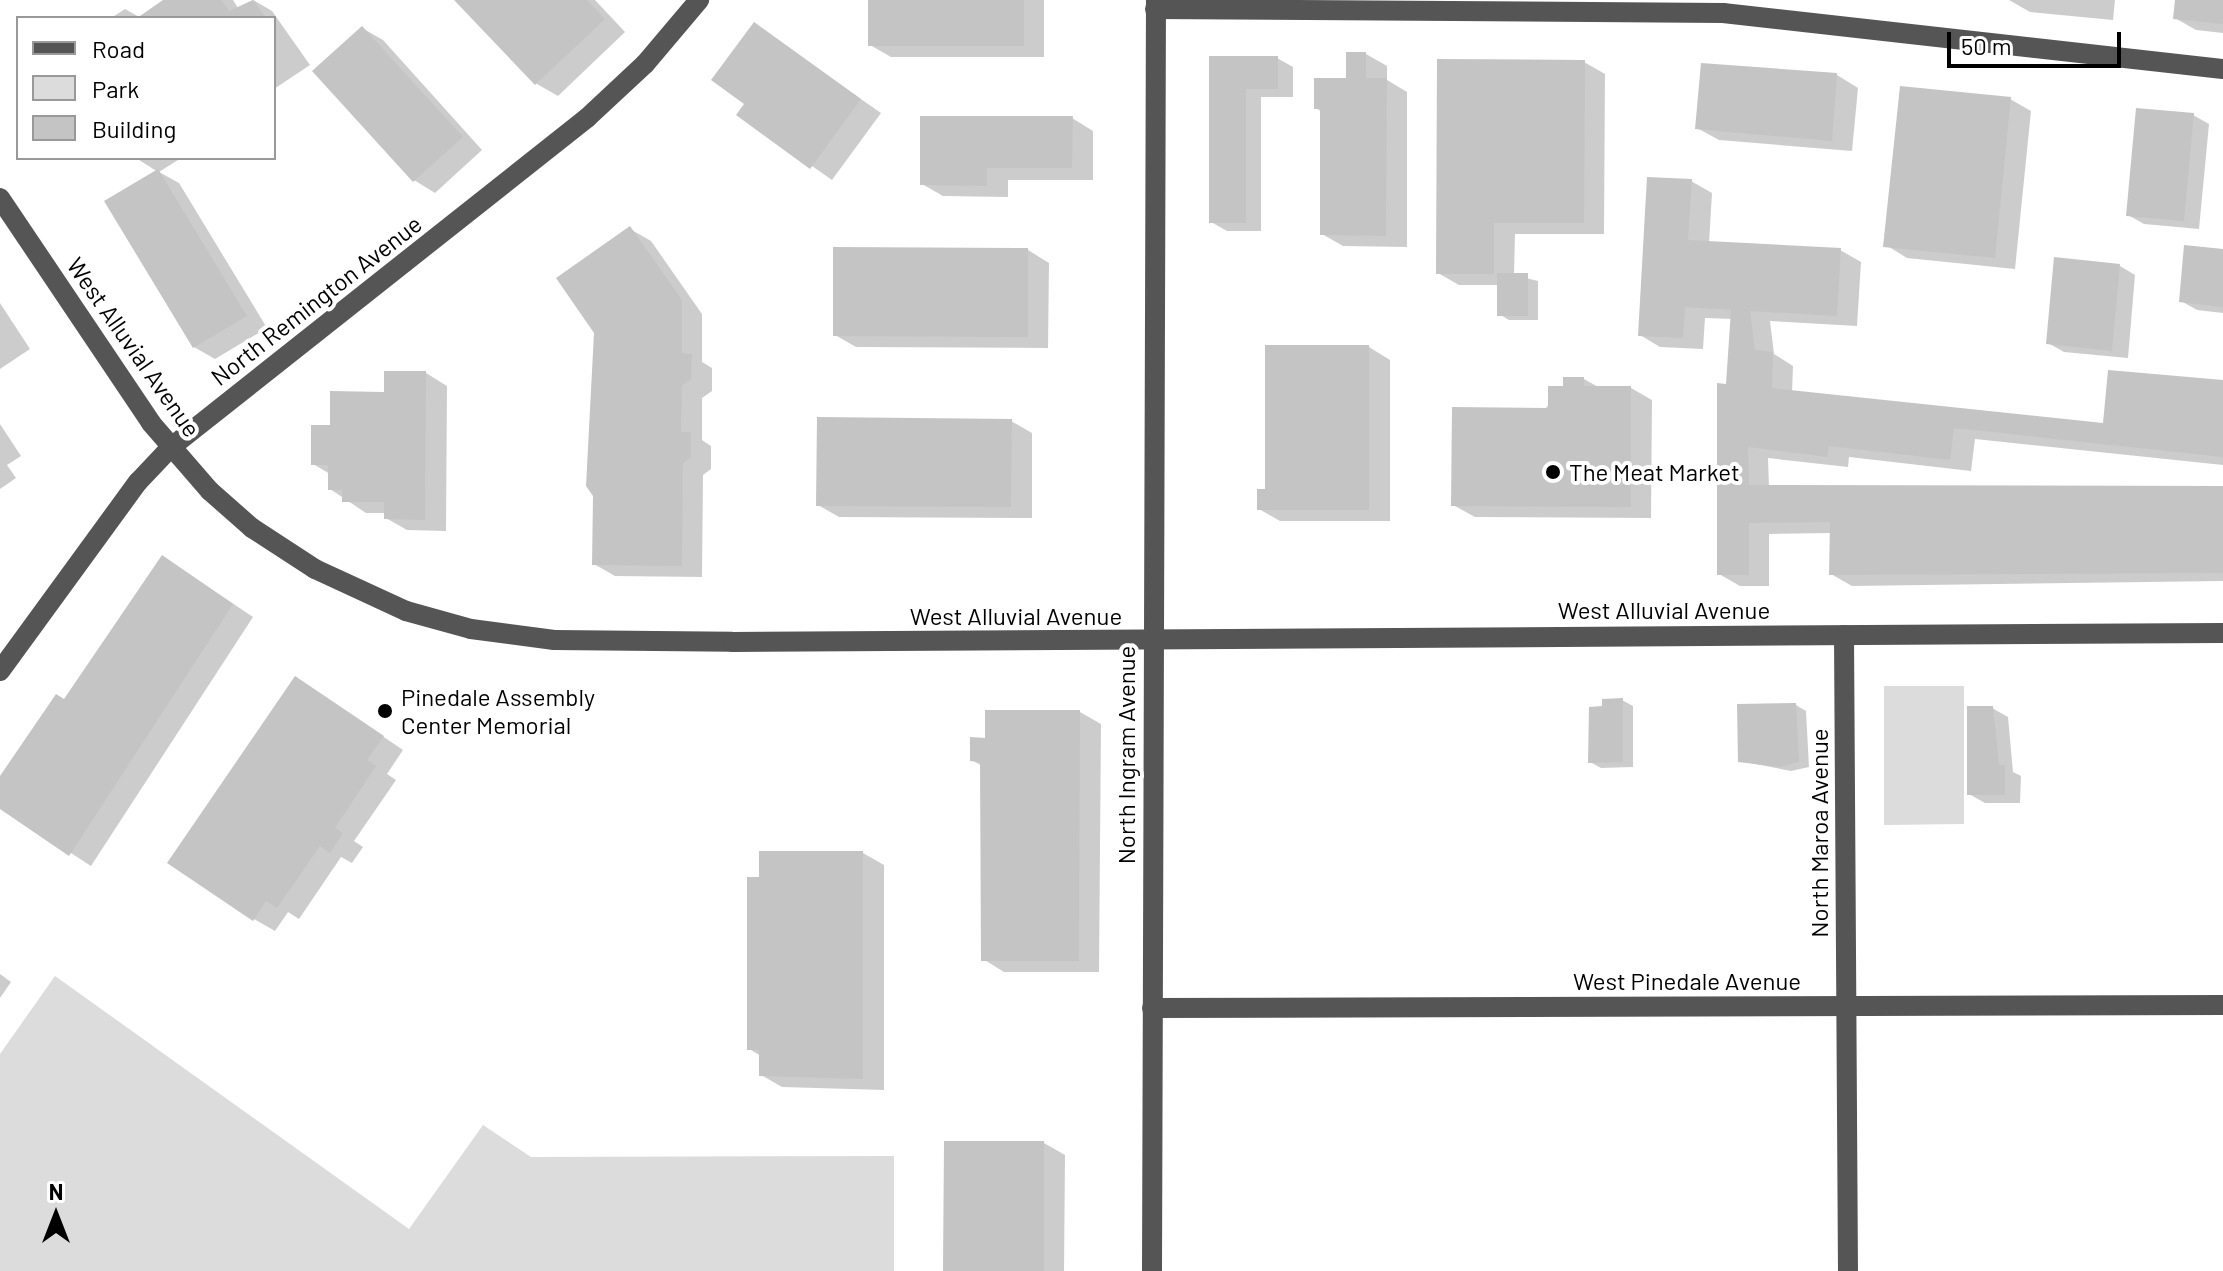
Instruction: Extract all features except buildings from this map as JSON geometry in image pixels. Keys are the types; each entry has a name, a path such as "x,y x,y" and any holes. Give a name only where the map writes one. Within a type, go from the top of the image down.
{"street":[{"name":"North Remington Avenue","path":"0,671 138,482 170,448 587,118 645,64 699,0"},
{"path":"1156,5 1723,13 2223,69"},
{"name":"North Ingram Avenue","path":"1152,1271 1156,5"},
{"name":"West Alluvial Avenue","path":"0,198 170,448 241,519 289,554 359,592 471,629 581,642 2223,633"},
{"name":"North Maroa Avenue","path":"1844,635 1848,1271"},
{"name":"West Pinedale Avenue","path":"1152,1008 2223,1005"}],"green space":[{"path":"1884,686 1964,686 1964,824 1884,825"},
{"path":"55,976 409,1229 483,1125 531,1157 894,1156 894,1271 0,1271 0,1054"}],"place":[{"name":"The Meat Market","path":"1553,472"},
{"name":"Pinedale Assembly Center Memorial","path":"385,711"}]}
